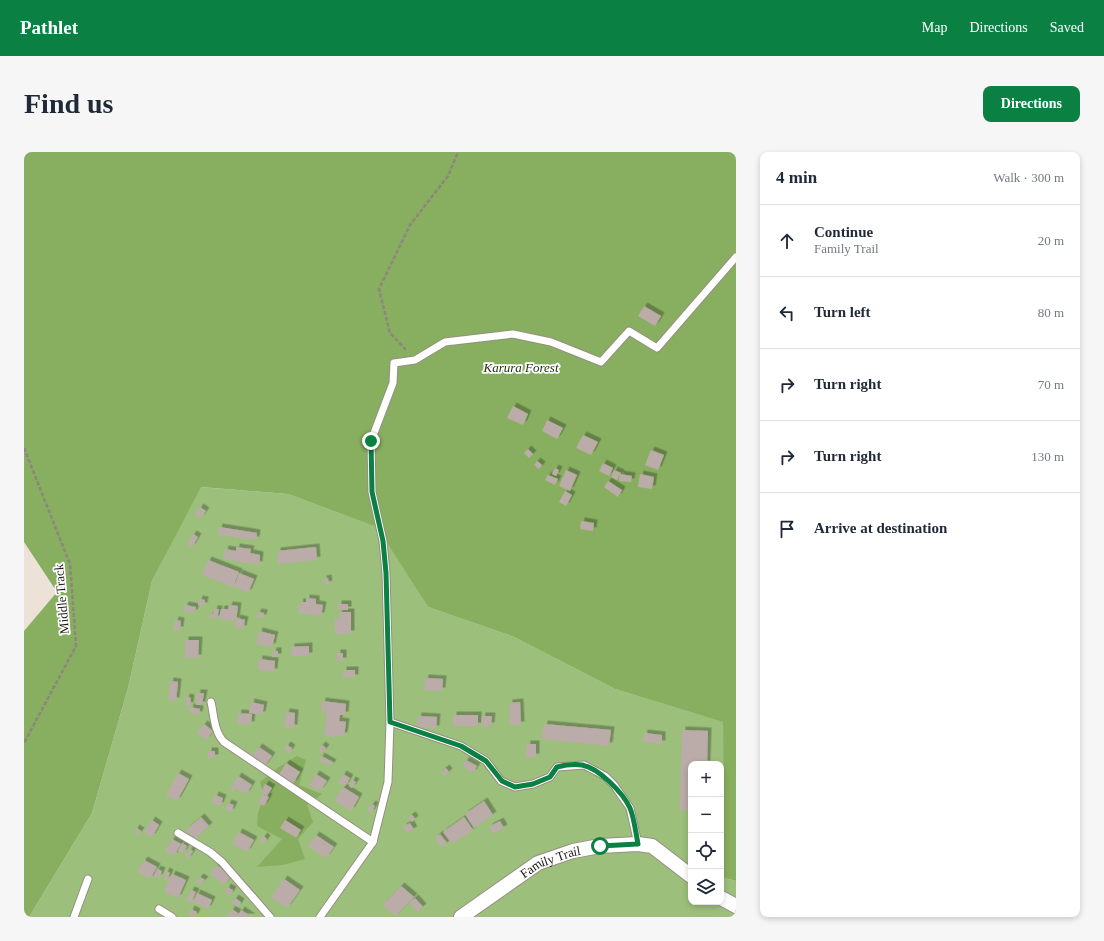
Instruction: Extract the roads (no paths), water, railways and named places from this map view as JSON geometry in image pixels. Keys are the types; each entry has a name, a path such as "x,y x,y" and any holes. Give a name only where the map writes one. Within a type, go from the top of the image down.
{"street":[{"name":"Family Trail","path":"461,917 538,863 574,851 600,846 638,844 652,846 688,874"},
{"path":"724,900 736,906"}],"lane":[{"path":"320,917 373,842 388,782 390,722 386,573 383,541 372,492 371,441 393,383 394,363 414,360 445,342 513,334 551,342 601,362 629,331 658,348 736,257"},
{"path":"211,702 217,731 219,737 224,742 373,842"},
{"path":"390,722 461,746 486,761 502,781 515,787 533,784 550,777 557,767 584,765 609,780 630,808 638,844"},
{"path":"178,834 210,852 222,862 270,917"},
{"path":"74,917 88,879"},
{"path":"159,909 172,917"}],"park label":[{"name":"Karura Forest","path":"521,367"}]}
